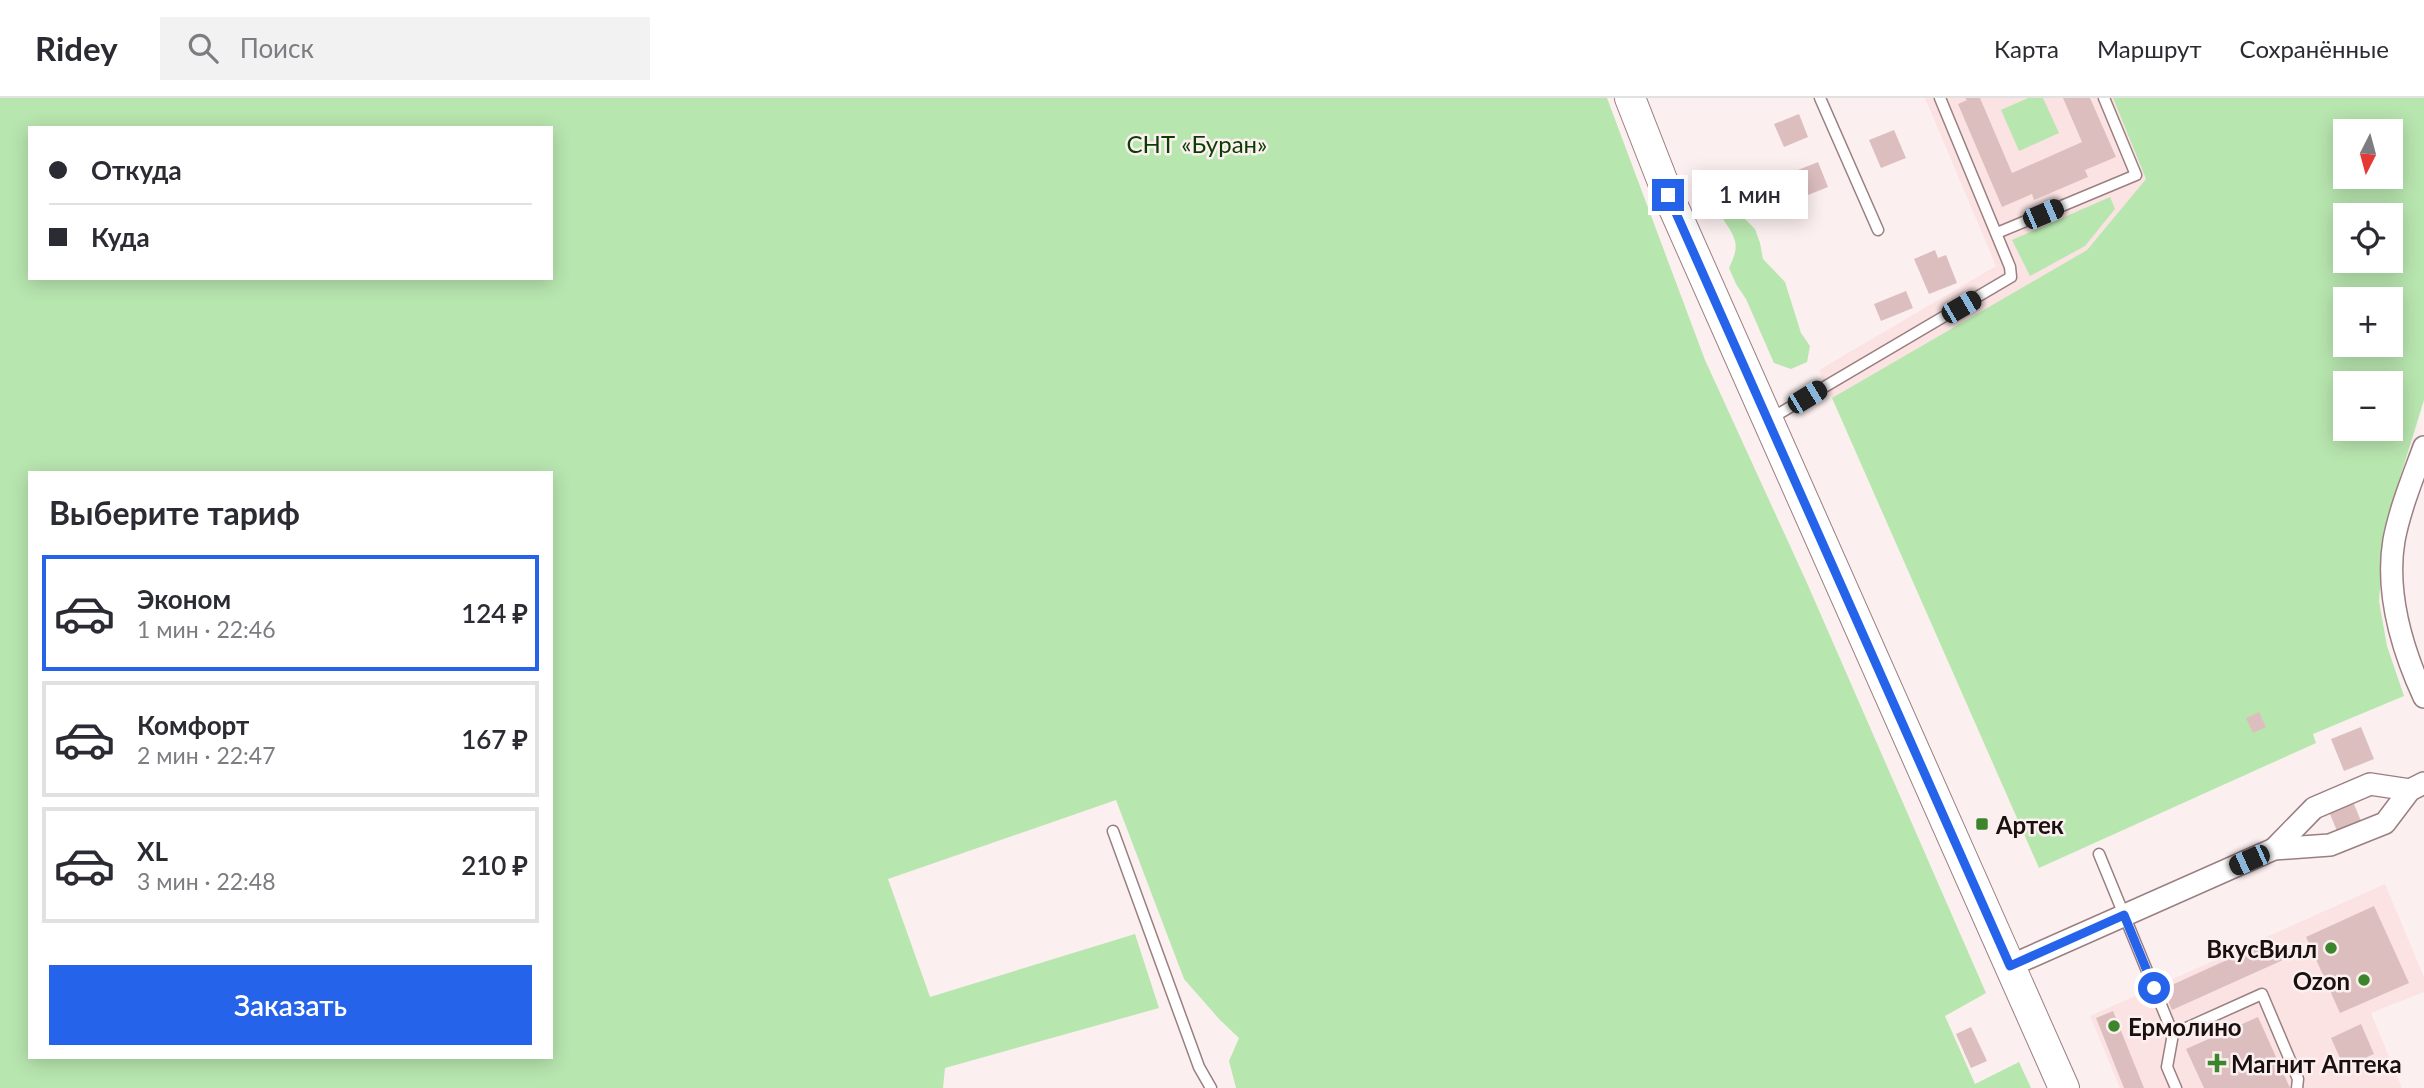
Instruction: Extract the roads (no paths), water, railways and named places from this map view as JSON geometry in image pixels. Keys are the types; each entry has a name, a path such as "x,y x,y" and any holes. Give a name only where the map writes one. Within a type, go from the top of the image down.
{"street":[{"path":"1630,98 1668,195 2064,1088"},
{"path":"2424,447 2394,540 2392,569 2397,621 2410,665 2424,697"},
{"path":"2274,849 2314,808 2370,784 2417,786"},
{"path":"2010,966 2274,849 2330,845 2385,822 2417,786"}],"lane":[{"path":"1820,98 1878,230"},
{"path":"1768,420 2006,281 2012,272 1940,98"},
{"path":"1997,233 2136,175 2104,98"},
{"path":"1113,831 1199,1067 1211,1088"},
{"path":"2099,854 2173,1034 2167,1067 2176,1088"},
{"path":"2173,1034 2262,994 2298,1079 2297,1088"}],"place":[{"name":"Артек","path":"1982,824"},
{"name":"ВкусВилл","path":"2331,948"},
{"name":"Ozon","path":"2364,980"},
{"name":"Ермолино","path":"2114,1026"},
{"name":"Магнит Аптека","path":"2217,1063"}],"park label":[{"name":"СНТ «Буран»","path":"1197,143"}]}
